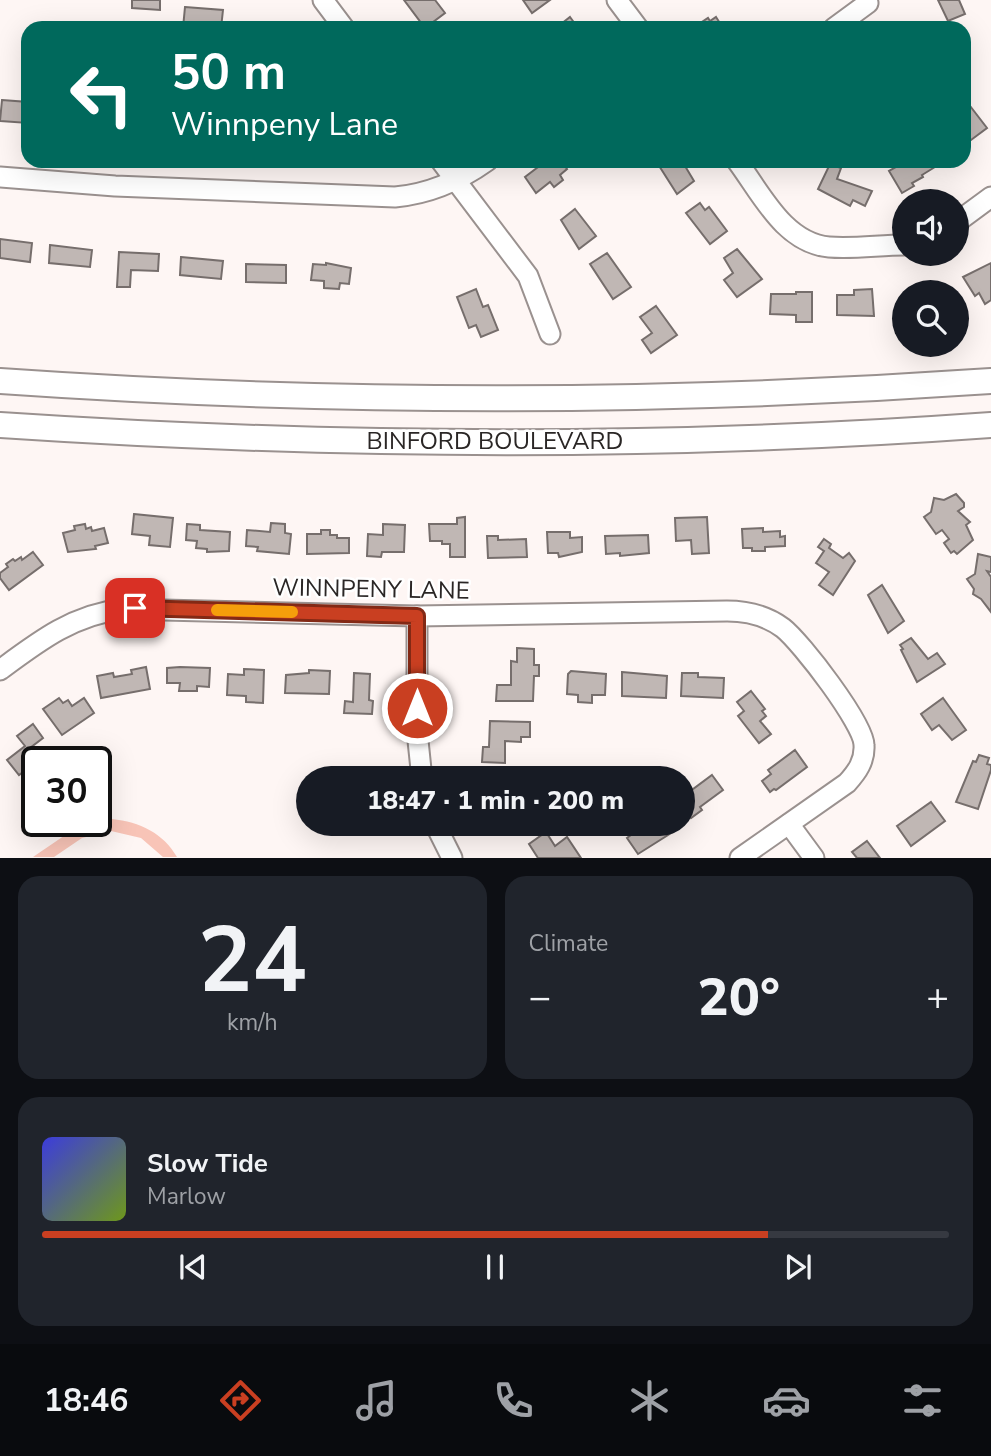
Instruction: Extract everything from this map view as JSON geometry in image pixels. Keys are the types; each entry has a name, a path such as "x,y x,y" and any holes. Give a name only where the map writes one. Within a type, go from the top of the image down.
{"main road":[{"name":"BINFORD BOULEVARD","path":"0,381 288,395 463,398 700,395 991,381"},
{"name":"BINFORD BOULEVARD","path":"0,425 246,438 476,442 751,438 991,425"}],"street":[{"path":"323,0 339,21"},
{"path":"617,0 633,21"},
{"path":"844,21 868,3"},
{"path":"446,168 528,276 550,334"},
{"path":"0,177 114,186 395,197 427,192 455,181 476,168"},
{"path":"742,168 784,225 803,240 832,247 892,245"},
{"path":"969,213 991,197"},
{"name":"WINNPENY LANE","path":"0,670 58,629 81,618 110,611 141,608 417,616 727,611 758,615 779,625 797,642 859,725 865,747 863,760 847,783 789,824"},
{"path":"417,616 417,731 421,766"},
{"path":"740,858 789,824 814,858"},
{"path":"441,836 452,858"}],"shaded area":[{"path":"112,819 150,830 165,841 177,857 163,857 141,838 112,831"},
{"path":"62,837 86,837 54,857 33,857"}],"building":[{"path":"132,0 160,0 160,10 132,8"},
{"path":"404,0 435,0 445,13 434,21 420,21"},
{"path":"523,0 550,0 532,13"},
{"path":"938,0 959,0 965,14 948,21"},
{"path":"185,7 223,10 222,21 184,21"},
{"path":"2,100 21,101 21,122 0,121"},
{"path":"971,107 987,128 971,140"},
{"path":"537,168 567,169 560,175 563,180 554,187 550,182 536,193 525,177"},
{"path":"660,168 686,168 694,181 677,194"},
{"path":"828,168 841,168 837,179 872,191 865,206 853,200 850,206 818,189"},
{"path":"894,168 933,168 912,183 914,186 900,189 889,171"},
{"path":"700,203 705,210 709,207 727,231 710,244 686,213"},
{"path":"575,209 596,236 579,249 561,220"},
{"path":"0,239 32,243 30,262 0,258"},
{"path":"50,245 92,250 90,267 49,263"},
{"path":"737,249 762,279 737,297 724,280 733,273 724,258"},
{"path":"119,252 159,254 158,271 131,270 130,287 117,287"},
{"path":"607,253 631,287 613,299 590,264"},
{"path":"181,257 223,261 221,279 180,275"},
{"path":"326,263 351,268 349,284 340,283 339,289 324,288 324,281 311,280 313,264"},
{"path":"991,263 991,300 985,304 979,293 975,296 969,286 969,280 963,277"},
{"path":"246,264 286,265 286,283 246,282"},
{"path":"476,289 483,307 488,305 498,330 481,337 476,325 469,328 457,297"},
{"path":"872,289 874,316 837,315 837,295 854,295 854,290"},
{"path":"812,292 812,322 796,322 796,315 770,314 771,294"},
{"path":"656,306 677,335 651,353 642,340 652,333 640,317"},
{"path":"956,494 964,503 964,507 958,511 970,522 966,525 973,540 957,554 954,551 951,553 944,543 949,539 942,530 936,534 924,517 931,512 934,498 944,500"},
{"path":"134,514 173,518 170,547 149,545 150,536 132,534"},
{"path":"465,517 465,557 450,557 450,544 430,541 429,524 457,524 457,518"},
{"path":"707,517 709,553 692,554 691,540 676,541 675,518"},
{"path":"271,523 285,524 285,533 291,534 289,554 257,551 258,547 246,546 247,530 270,532"},
{"path":"85,524 86,529 91,527 92,531 104,528 108,543 95,546 96,549 68,552 63,533 75,530 74,526"},
{"path":"187,524 200,525 200,530 230,532 229,551 207,552 207,549 196,548 197,541 186,540"},
{"path":"383,524 405,525 404,552 382,552 381,557 367,556 368,534 383,535"},
{"path":"763,528 763,532 780,531 780,537 785,536 785,546 765,547 765,551 743,548 742,529"},
{"path":"321,530 330,530 330,535 337,535 337,538 349,538 349,553 307,554 307,534 321,534"},
{"path":"547,532 570,532 570,538 582,537 582,552 559,557 558,553 548,553"},
{"path":"648,535 649,553 620,556 620,553 606,554 605,536"},
{"path":"487,536 498,536 498,540 526,539 527,557 488,558"},
{"path":"824,539 831,544 829,548 843,558 849,553 855,561 833,595 819,585 829,572 816,563 824,551 818,547"},
{"path":"33,552 43,565 9,590 0,578 0,573 13,559 15,561 21,557 22,560"},
{"path":"978,554 991,557 991,572 987,571 991,577 991,612 981,599 973,594 974,589 967,579 975,574"},
{"path":"882,585 904,621 888,633 868,595"},
{"path":"911,638 928,659 937,653 945,664 917,682 900,645"},
{"path":"517,648 534,649 534,665 539,665 539,676 534,676 533,701 496,701 497,685 511,685 511,661 517,662"},
{"path":"146,667 150,689 101,698 97,676 132,674 131,670"},
{"path":"167,668 210,668 209,687 197,686 197,691 179,691 180,683 167,683"},
{"path":"244,669 264,670 263,703 246,702 246,696 227,695 228,674 244,675"},
{"path":"309,670 330,671 329,694 285,693 286,675 309,673"},
{"path":"571,671 606,674 605,695 592,695 592,703 578,702 578,695 567,694 568,674"},
{"path":"622,672 667,676 666,698 622,696"},
{"path":"354,673 370,674 369,700 373,701 372,714 344,713 345,701 353,702"},
{"path":"682,673 724,678 723,698 681,696"},
{"path":"751,691 765,709 762,711 766,716 760,721 771,734 759,743 738,716 744,711 737,702"},
{"path":"59,698 63,703 68,700 72,706 84,698 94,713 62,735 43,709"},
{"path":"943,698 966,730 952,740 939,725 932,730 921,714"},
{"path":"490,721 530,722 530,737 521,737 521,742 505,741 505,763 482,762 483,747 489,747"},
{"path":"33,724 43,738 33,746 25,746 17,736"},
{"path":"21,749 21,774 19,775 7,760"},
{"path":"795,750 807,767 770,792 762,781 771,774 768,770"},
{"path":"979,755 989,758 987,764 991,765 991,770 978,809 956,802 973,761 976,762"},
{"path":"712,775 723,790 700,807 702,810 695,815 695,788"},
{"path":"931,802 945,821 911,846 897,826"},
{"path":"540,836 549,836 555,846 567,837 581,858 538,858 529,844"},
{"path":"630,836 666,836 638,854 627,838"},
{"path":"867,841 880,858 857,858 852,852"}],"slow traffic":[{"path":"217,610 292,612"}],"route":[{"path":"135,608 417,616 417,708"}]}
